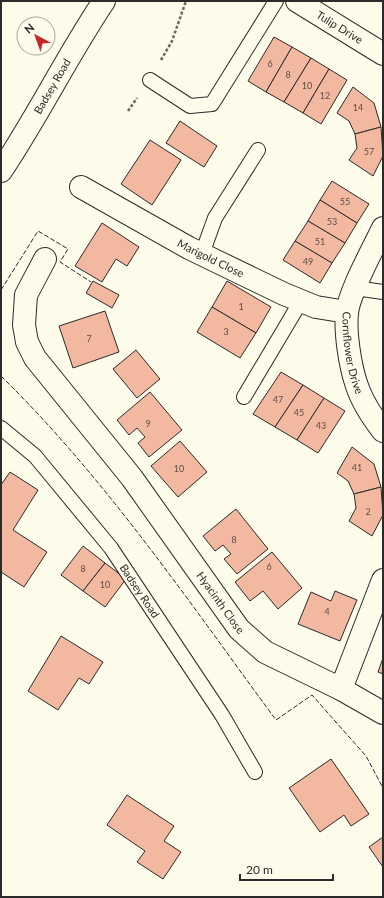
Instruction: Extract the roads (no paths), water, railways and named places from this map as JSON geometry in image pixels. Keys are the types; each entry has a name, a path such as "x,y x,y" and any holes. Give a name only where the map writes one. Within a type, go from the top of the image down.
{"street":[{"name":"Badsey Road","path":"1,171 20,143 79,38 104,1"},
{"name":"Tulip Drive","path":"296,1 383,54"},
{"name":"Marigold Close","path":"81,187 189,248 301,301 316,307 347,312"},
{"name":"Cornflower Drive","path":"383,228 355,288 347,312 348,344 357,386 383,431"},
{"name":"Hyacinth Close","path":"45,259 26,295 24,325 27,342 34,358 132,478 239,629 265,652 341,689 383,713"},
{"path":"341,689 383,580"}],"lane":[{"path":"150,80 190,106 212,104 276,1"},
{"path":"202,254 216,218 258,150"},
{"path":"355,288 383,292"},
{"path":"244,397 301,301"},
{"name":"Badsey Road","path":"1,428 35,456 111,548 222,715 255,772"}]}
